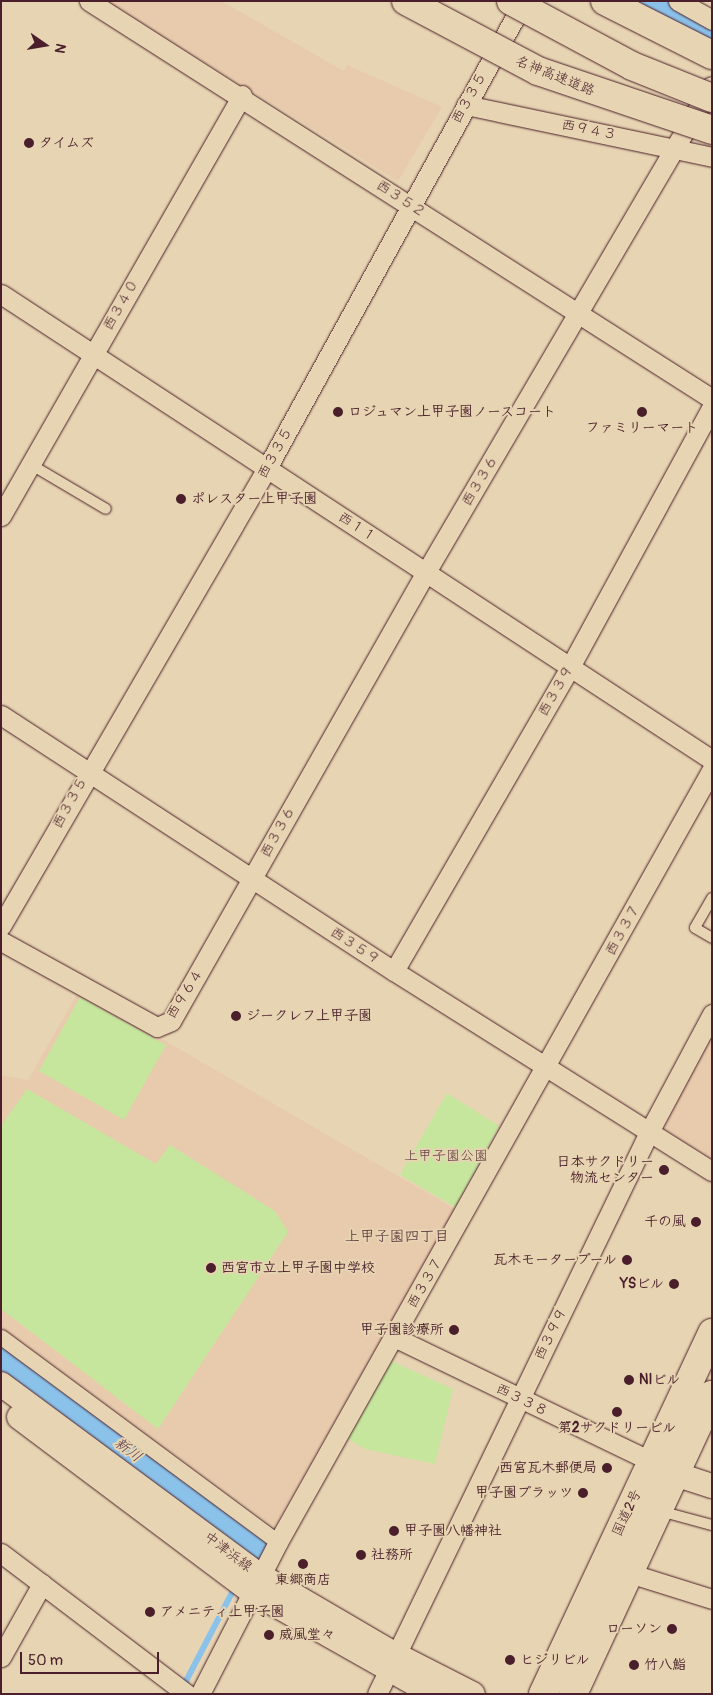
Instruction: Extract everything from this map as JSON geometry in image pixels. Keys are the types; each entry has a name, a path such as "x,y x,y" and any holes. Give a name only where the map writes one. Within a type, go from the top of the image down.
{"main road":[{"name":"名神高速道路","path":"406,1 538,71 712,130"},
{"path":"511,1 632,66 712,98"},
{"path":"605,1 712,55"},
{"name":"国道2号","path":"543,1694 712,1333"},
{"name":"国道2号","path":"573,1694 658,1510 694,1481 712,1396"}],"street":[{"name":"西３５２","path":"88,1 242,96 579,316 712,399"},
{"name":"西３３５","path":"1,926 88,772 267,468 409,204 524,1"},
{"path":"678,1 712,20"},
{"name":"西３３６","path":"252,879 426,572 579,316 712,85"},
{"name":"西３４０","path":"1,516 242,96"},
{"name":"西９４３","path":"466,105 712,157"},
{"name":"西１１","path":"1,294 712,760"},
{"name":"西３３９","path":"394,971 570,667 712,407"},
{"name":"西３５９","path":"1,715 394,971 712,1170"},
{"name":"西３３７","path":"200,1694 255,1583 547,1067 712,769"},
{"name":"西９６４","path":"1,941 157,1027 171,1021 252,879"},
{"name":"西３９９","path":"377,1694 649,1132 712,1014"},
{"path":"1,1337 278,1542"},
{"name":"西３３８","path":"394,1337 694,1481"},
{"name":"中津浜線","path":"1,1384 255,1583"},
{"name":"中津浜線","path":"1,1404 255,1583 392,1663 433,1694"},
{"path":"1,1554 187,1694"},
{"path":"629,1573 712,1599"},
{"path":"1,1657 42,1584"},
{"name":"中津浜線","path":"392,1663 473,1694"}],"lane":[{"path":"30,464 106,509"},
{"path":"712,898 695,928 712,938"},
{"path":"658,1510 712,1525"}],"shaded area":[{"path":"105,1 221,1 344,71 347,65 442,107 398,181"},
{"name":"西宮市立上甲子園中学校","path":"79,991 455,1209 274,1527 1,1327 1,1075 28,1080"},
{"path":"712,1031 712,1159 665,1130 664,1123"}],"green space":[{"path":"80,997 166,1045 124,1120 39,1071"},
{"path":"27,1089 156,1164 170,1145 275,1211 288,1232 158,1429 1,1309 1,1126"},
{"name":"上甲子園公園","path":"447,1093 499,1126 455,1207 400,1175"},
{"path":"391,1361 453,1389 435,1464 365,1449 348,1439"}],"waterway":[{"path":"654,1 712,34"},
{"name":"新川","path":"1,1354 255,1547"},
{"path":"183,1687 234,1589"}],"place":[{"name":"タイムズ","path":"29,143"},
{"name":"ロジュマン上甲子園ノースコート","path":"338,412"},
{"name":"ファミリーマート","path":"642,412"},
{"name":"ポレスター上甲子園","path":"181,499"},
{"name":"ジークレフ上甲子園","path":"236,1016"},
{"name":"日本サクドリー 物流センター","path":"664,1170"},
{"name":"千の風","path":"696,1222"},
{"name":"瓦木モータープール","path":"627,1260"},
{"name":"西宮市立上甲子園中学校","path":"211,1268"},
{"name":"YSビル","path":"674,1284"},
{"name":"甲子園診療所","path":"454,1330"},
{"name":"NIビル","path":"629,1380"},
{"name":"第2サクドリービル","path":"617,1412"},
{"name":"西宮瓦木郵便局","path":"607,1468"},
{"name":"甲子園プラッツ","path":"583,1493"},
{"name":"甲子園八幡神社","path":"394,1531"},
{"name":"社務所","path":"361,1555"},
{"name":"東郷商店","path":"303,1564"},
{"name":"アメニティ上甲子園","path":"150,1612"},
{"name":"ローソン","path":"672,1629"},
{"name":"威風堂々","path":"269,1635"},
{"name":"ヒジリビル","path":"510,1660"},
{"name":"竹八鮨","path":"634,1665"}],"district":[{"name":"上甲子園四丁目","path":"397,1237"}]}
